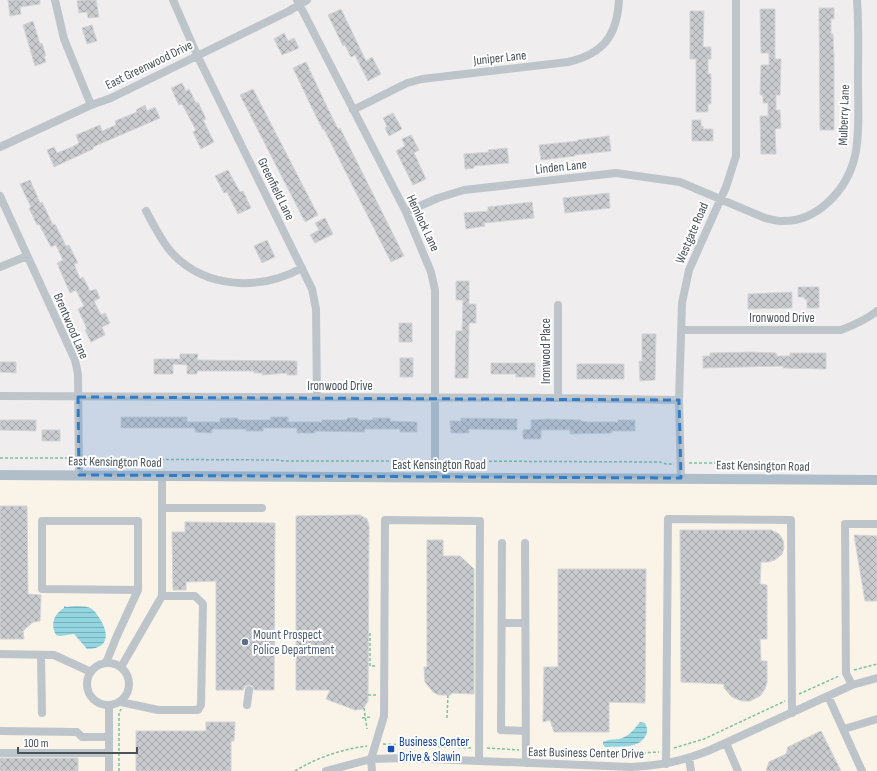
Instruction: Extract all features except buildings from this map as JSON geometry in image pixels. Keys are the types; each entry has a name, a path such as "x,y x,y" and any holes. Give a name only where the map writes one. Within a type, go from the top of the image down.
{"main road":[{"name":"East Kensington Road","path":"0,475 877,480"}],"street":[{"path":"55,0 66,44 91,105"},
{"name":"Greenfield Lane","path":"173,0 197,55 312,289 316,309 317,397"},
{"name":"Juniper Lane","path":"353,110 407,83 422,79 579,60 598,49 612,34 617,20 619,0"},
{"name":"Westgate Road","path":"681,478 680,400 682,302 689,270 728,181 736,156 736,0"},
{"name":"Mulberry Lane","path":"720,198 765,218 780,221 805,217 818,210 838,192 846,180 857,144 857,0"},
{"name":"East Greenwood Drive","path":"0,147 91,105 111,98 301,1"},
{"name":"Hemlock Lane","path":"301,1 353,110 406,212 428,262 432,276 435,290 435,478"},
{"name":"Linden Lane","path":"406,212 438,198 464,190 616,174 680,182 720,198"},
{"name":"Brentwood Lane","path":"0,196 74,360 78,374 79,475"},
{"path":"146,211 171,252 190,267 214,279 240,284 255,284 279,279 302,268"},
{"path":"0,267 27,256"},
{"name":"Ironwood Place","path":"558,305 558,398"},
{"name":"Ironwood Drive","path":"682,330 841,330 860,323 877,311"},
{"name":"Ironwood Drive","path":"0,396 558,398 680,400"},
{"path":"121,667 162,596 162,476"},
{"path":"162,508 262,508"},
{"path":"666,764 668,519 791,520 792,712"},
{"path":"372,771 371,759 384,716 385,520 480,521 479,761"},
{"path":"106,663 138,590 138,521 42,521 42,589 138,590"},
{"path":"852,685 846,673 844,524 877,524"},
{"path":"502,543 501,730 526,731"},
{"path":"525,543 526,763"},
{"path":"123,703 130,685 126,672 121,667 112,663 106,663 95,667 88,678 88,691 96,702 102,705 108,706 123,703 158,710 198,710 201,705 203,604 195,596 162,596"},
{"path":"502,623 525,622"},
{"path":"0,654 54,655 91,672"},
{"path":"41,655 42,712"},
{"name":"East Business Center Drive","path":"326,771 371,759 405,758 631,768 666,764 689,758 726,743 852,685 877,678"},
{"path":"247,705 249,690"},
{"path":"828,696 862,771"},
{"path":"108,706 109,771"},
{"path":"844,730 877,719"},
{"path":"0,730 77,732 82,737 109,737"},
{"path":"726,743 738,771"},
{"path":"0,753 109,753"},
{"path":"689,758 691,771"}],"path":[{"path":"0,458 680,464 737,463"},
{"path":"370,633 370,666 385,666"},
{"path":"295,771 314,761 335,753 375,745 408,744 622,754 640,754 666,750 704,739 846,673 877,664"},
{"path":"447,718 448,695"},
{"path":"120,771 120,713 123,703"},
{"path":"364,708 367,729"},
{"path":"362,718 370,717"}],"highlighted area":[{"path":"78,397 679,400 681,478 79,475"}],"shaded area":[{"path":"0,480 877,484 877,771 0,771"}],"water":[{"path":"64,606 83,606 93,610 100,619 105,630 106,636 103,644 99,647 87,649 74,634 60,636 56,635 53,623 55,616 64,608"},
{"path":"640,722 645,723 647,730 646,735 639,743 619,747 605,747 603,744 605,741 619,739 626,736"}],"place":[{"name":"Mount Prospect Police Department","path":"245,642"},
{"name":"Business Center Drive & Slawin","path":"391,749"}]}
